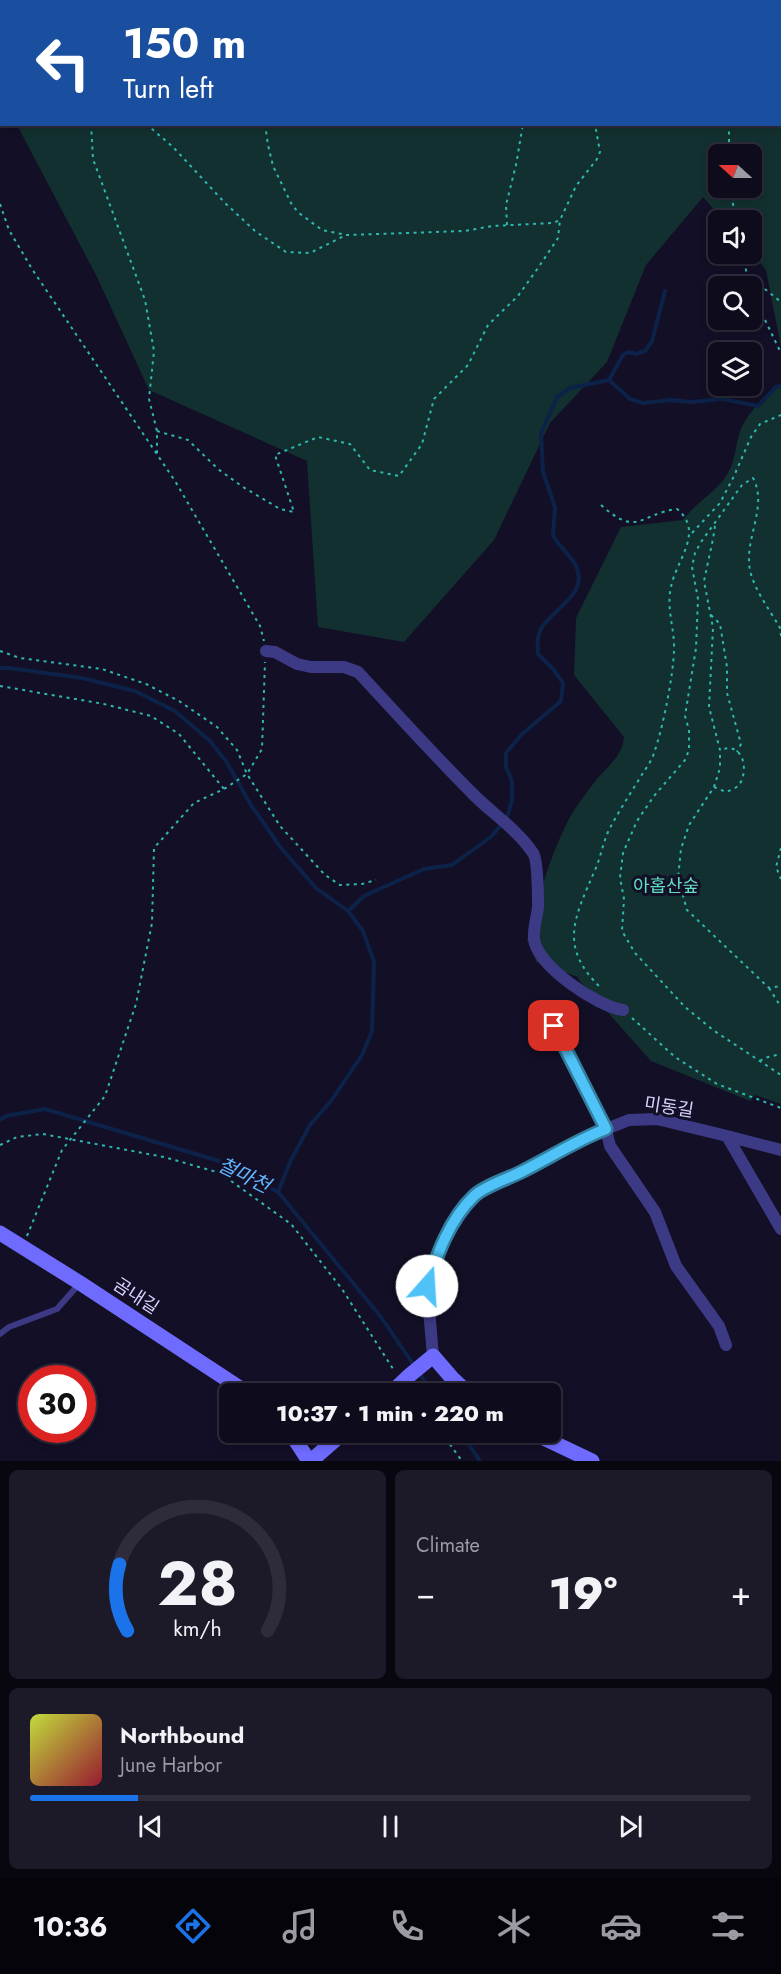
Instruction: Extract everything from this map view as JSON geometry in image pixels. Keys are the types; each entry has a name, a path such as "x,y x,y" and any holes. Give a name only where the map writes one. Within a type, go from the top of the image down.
{"street":[{"path":"266,651 275,652 297,664 311,667 344,666 358,672 472,794 509,827 535,855 538,904 534,939 543,957 557,974 591,997 615,1009 623,1010"},
{"path":"554,1026 606,1129 610,1146 655,1212 676,1266 719,1326 726,1345"},
{"name":"미동길","path":"428,1361 427,1286 436,1257 451,1226 475,1195 591,1135 629,1120 657,1119 781,1150"},
{"path":"727,1136 781,1229"},
{"name":"곰내길","path":"0,1233 80,1282 232,1383"},
{"path":"401,1383 428,1361 457,1383"},
{"path":"298,1443 310,1461 331,1443"},
{"path":"554,1443 592,1461"}],"lane":[{"path":"0,1334 9,1328 57,1309 80,1282"}],"path":[{"path":"91,126 93,159 145,300 154,351 149,399 157,430 157,456"},
{"path":"148,126 173,147 225,203 255,231 286,252 309,253 346,235"},
{"path":"266,126 273,165 292,205 322,230 346,235 465,231 507,225 553,224 560,220"},
{"path":"507,225 506,205 523,126"},
{"path":"157,430 188,440 218,469 280,509 294,512 275,455 318,437 350,444 370,470 399,476 422,444 434,399 468,365 488,325 518,296 558,238 560,220 576,186 600,152 595,126"},
{"path":"729,126 729,144"},
{"path":"0,204 9,230 32,269 175,481 260,626 266,651 262,748 247,774 224,789 194,803 154,848 152,923 136,1004 105,1096 62,1150 22,1247"},
{"path":"762,287 781,302"},
{"path":"762,313 781,352"},
{"path":"607,994 591,979 574,951 575,923 609,829 654,755 667,699 674,650 669,616 671,587 691,534 720,502 751,437 760,424 781,415"},
{"path":"781,636 780,628 752,579 748,561 759,488 753,478 742,485 695,553 692,567 698,599 694,671 687,693 685,716 689,730 689,750 684,760 637,821 623,854 620,878 624,899 622,931 635,953 685,1007 713,1030 781,1075"},
{"path":"601,505 625,522 636,523 664,511 677,509 684,515 691,534"},
{"path":"715,524 714,539 704,581 711,615 712,662 708,683 708,707 720,750 720,768 714,787 689,825 681,849 678,878 687,910 769,988 781,1007"},
{"path":"711,615 720,624 727,667 727,693 741,744 738,752"},
{"path":"0,651 20,658 102,669 179,700 217,727 237,750 247,774 280,826 325,876 340,885 362,884 376,880"},
{"path":"0,686 104,704 151,716 179,734 224,789"},
{"path":"714,787 726,792 738,787 744,775 744,761 738,752 730,748 720,750"},
{"path":"781,848 776,867 781,879"},
{"path":"769,988 781,986"},
{"path":"623,1010 675,1057 717,1084 781,1108"},
{"path":"760,1061 781,1054"},
{"path":"0,1145 17,1137 43,1134 164,1157 220,1173 291,1224 342,1289 393,1366 400,1383"},
{"path":"449,1443 462,1461"}],"green space":[{"path":"18,126 781,126 781,347 766,270 761,264 762,210 714,210 703,197 646,265 607,362 550,423 494,540 404,642 318,627 307,461 149,390 97,277"},
{"name":"아홉산숲","path":"781,386 781,1104 755,1095 750,1101 651,1061 578,977 536,962 534,952 527,941 557,844 573,812 618,755 623,744 624,737 574,675 576,618 621,527 683,520 724,479 733,463 738,437 746,419 764,398 775,388"}],"waterway":[{"path":"609,380 623,355 628,352 636,354 645,351 652,341 665,291"},
{"path":"348,911 364,896 424,869 452,865 492,836 507,817 512,801 512,781 506,767 506,753 522,734 561,701 563,683 538,654 538,636 542,627 569,600 578,585 579,576 574,562 553,536 555,507 543,472 541,433 557,397 570,388 609,380 630,399 643,403 723,399 758,406 776,387 781,386"},
{"path":"0,668 82,678 135,691 175,711 209,740 226,761 251,805 281,848 316,888 348,911 363,931 374,962 372,1031 362,1055 331,1101 310,1125 291,1160 278,1192"},
{"name":"철마천","path":"0,1120 6,1116 45,1109 219,1161 278,1192 381,1317 415,1367"},
{"name":"철마천","path":"420,1374 426,1383"},
{"name":"철마천","path":"468,1443 480,1461"}],"route":[{"path":"427,1286 436,1257 451,1226 475,1195 606,1129 554,1026"}]}
